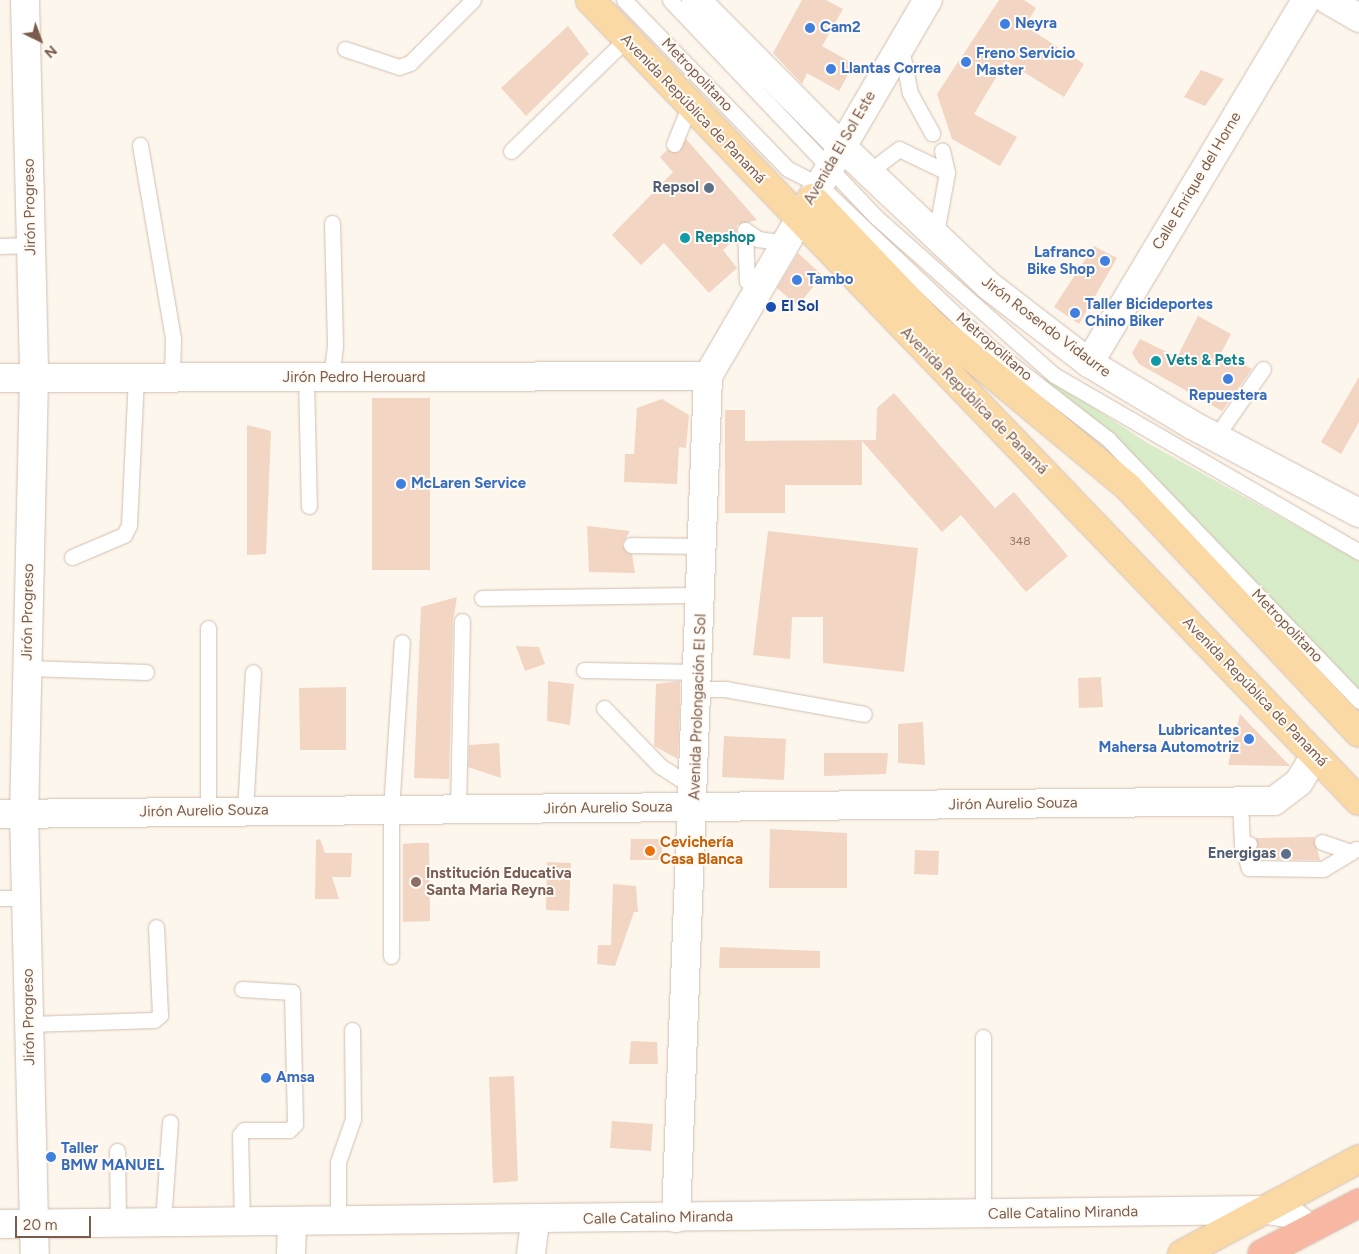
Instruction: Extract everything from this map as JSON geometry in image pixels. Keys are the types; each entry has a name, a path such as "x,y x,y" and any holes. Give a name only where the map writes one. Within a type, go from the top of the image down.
{"highway":[{"path":"1262,1254 1359,1203"}],"main road":[{"name":"Avenida República de Panamá","path":"590,0 689,107 820,183 1315,755 1359,801"},
{"name":"Avenida República de Panamá","path":"820,183 933,325 1128,487 1359,733"},
{"path":"1182,1254 1359,1159"}],"street":[{"name":"Jirón Progreso","path":"25,0 34,378 27,668 12,814 13,898 29,1024 35,1254"},
{"name":"Avenida República de Panamá","path":"696,0 820,183"},
{"name":"Avenida El Sol Este","path":"820,183 900,44 928,0"},
{"name":"Calle Enrique del Horne","path":"1088,363 1306,0"},
{"path":"1328,0 1359,18"},
{"name":"Jirón Rosendo Vidaurre","path":"820,183 866,174 935,239 1088,363 1215,438 1359,513"},
{"name":"Avenida Prolongación El Sol","path":"676,1218 695,798 708,376 820,183"},
{"name":"Jirón Pedro Herouard","path":"0,378 708,376"},
{"name":"Jirón Aurelio Souza","path":"12,814 458,810 695,798 1274,801 1299,782 1315,755"},
{"name":"Calle Catalino Miranda","path":"0,1224 1267,1210 1291,1214 1310,1229"},
{"path":"531,1254 535,1219"},
{"path":"291,1254 292,1221"}],"lane":[{"path":"345,49 398,67 410,63 473,0"},
{"name":"Metropolitano","path":"624,0 788,169 820,183 927,264 1054,375 1359,552"},
{"name":"Metropolitano","path":"670,0 820,183 992,349 1108,439 1359,701"},
{"path":"511,151 626,39"},
{"path":"900,44 910,93 932,133"},
{"path":"674,144 689,107"},
{"path":"140,145 173,340 172,379"},
{"path":"866,174 899,149 947,172"},
{"path":"935,239 947,172 942,151"},
{"path":"309,506 318,378 336,344 332,223"},
{"path":"758,291 747,281 745,230 758,239 785,243"},
{"path":"0,246 31,245"},
{"path":"1215,438 1263,369"},
{"path":"72,557 124,535 129,525 136,378"},
{"path":"631,545 703,546"},
{"path":"482,598 701,595"},
{"path":"458,810 462,621"},
{"path":"208,628 208,811"},
{"path":"391,956 392,810 402,642"},
{"path":"27,668 146,672"},
{"path":"584,670 699,681 725,689 864,714"},
{"path":"245,811 253,672"},
{"path":"604,708 660,766 695,798"},
{"path":"1240,802 1249,868 1323,869 1355,849"},
{"path":"1322,842 1355,849"},
{"path":"29,1024 154,1020 160,1015 156,927"},
{"path":"242,989 292,992 295,1124 289,1130 244,1130 240,1135 242,1222"},
{"path":"338,1221 338,1162 353,1119 352,1030"},
{"path":"982,1214 983,1037"},
{"path":"164,1222 170,1122"},
{"path":"117,1151 118,1223"}],"green space":[{"path":"1048,378 1146,442 1359,561 1359,691 1043,380"}],"building":[{"name":"Cam2","path":"802,0 826,0 843,9 822,46 854,64 839,91 807,73 802,84 773,53"},
{"path":"999,0 1024,0 1036,8 1025,26 1084,64 1064,97 1006,61 974,114 1017,137 1000,166 952,139 937,94"},
{"path":"568,26 589,54 526,116 501,88"},
{"path":"1201,70 1224,79 1205,106 1184,97"},
{"path":"686,139 757,220 737,225 736,238 723,250 737,268 709,293 664,243 641,265 612,235 673,172 660,157 667,150 679,152"},
{"path":"1094,246 1117,258 1079,324 1054,307"},
{"name":"Tambo","path":"798,253 822,275 798,306 777,288"},
{"path":"1198,316 1231,334 1221,353 1252,369 1222,411 1139,364 1132,353 1140,339 1177,357"},
{"path":"1359,377 1359,422 1341,454 1321,442"},
{"path":"894,393 995,508 1014,492 1068,556 1026,592 961,515 942,532 862,441 862,485 785,485 785,513 725,513 725,410 745,410 745,441 876,440 877,408"},
{"name":"McLaren Service","path":"372,398 430,398 430,570 372,570"},
{"path":"662,399 689,415 686,448 679,447 677,484 624,482 625,454 634,454 637,408"},
{"path":"247,425 271,431 266,554 247,555"},
{"path":"587,526 630,531 622,545 632,554 635,573 589,572"},
{"path":"768,531 918,548 904,672 823,663 823,617 792,617 790,659 753,655"},
{"path":"457,597 453,621 449,779 414,778 421,607"},
{"path":"516,646 539,647 545,664 525,671"},
{"path":"1101,677 1103,707 1079,708 1078,678"},
{"path":"548,681 574,684 570,725 547,721"},
{"path":"680,681 678,759 654,746 656,684"},
{"path":"346,687 346,750 300,750 299,688"},
{"name":"Lubricantes Mahersa Automotriz","path":"1240,714 1290,766 1228,765"},
{"path":"923,722 925,765 898,763 898,724"},
{"path":"724,736 786,739 784,780 722,777"},
{"path":"499,743 501,778 468,767 469,745"},
{"path":"824,753 888,753 886,774 824,776"},
{"path":"770,829 847,833 847,888 769,888"},
{"name":"Energigas","path":"1314,837 1320,860 1256,859 1256,838"},
{"path":"320,839 325,853 352,853 351,877 332,877 339,899 315,899 316,840"},
{"path":"631,839 662,839 662,860 630,860"},
{"name":"Institución Educativa Santa Maria Reyna","path":"429,843 430,921 403,922 403,844"},
{"path":"915,850 939,851 938,875 914,874"},
{"path":"547,862 571,863 569,911 546,910"},
{"path":"613,884 636,886 638,912 634,912 615,966 597,964 598,945 611,945"},
{"path":"720,947 820,951 820,968 719,968"},
{"path":"631,1041 657,1042 658,1064 629,1064"},
{"path":"514,1076 518,1181 493,1183 489,1077"},
{"path":"612,1121 653,1124 651,1151 610,1148"}],"place":[{"name":"Neyra","path":"1005,24"},
{"name":"Cam2","path":"810,28"},
{"name":"Freno Servicio Master","path":"966,62"},
{"name":"Llantas Correa","path":"831,69"},
{"name":"Repsol","path":"709,188"},
{"name":"Repshop","path":"685,238"},
{"name":"Lafranco Bike Shop","path":"1105,261"},
{"name":"Tambo","path":"797,280"},
{"name":"El Sol","path":"771,307"},
{"name":"Taller Bicideportes Chino Biker","path":"1075,313"},
{"name":"Vets & Pets","path":"1156,361"},
{"name":"Repuestera","path":"1228,379"},
{"name":"McLaren Service","path":"401,484"},
{"name":"Lubricantes Mahersa Automotriz","path":"1249,739"},
{"name":"Cevichería Casa Blanca","path":"650,851"},
{"name":"Energigas","path":"1286,854"},
{"name":"Institución Educativa Santa Maria Reyna","path":"416,882"},
{"name":"Amsa","path":"266,1078"},
{"name":"Taller BMW MANUEL","path":"51,1157"}]}
